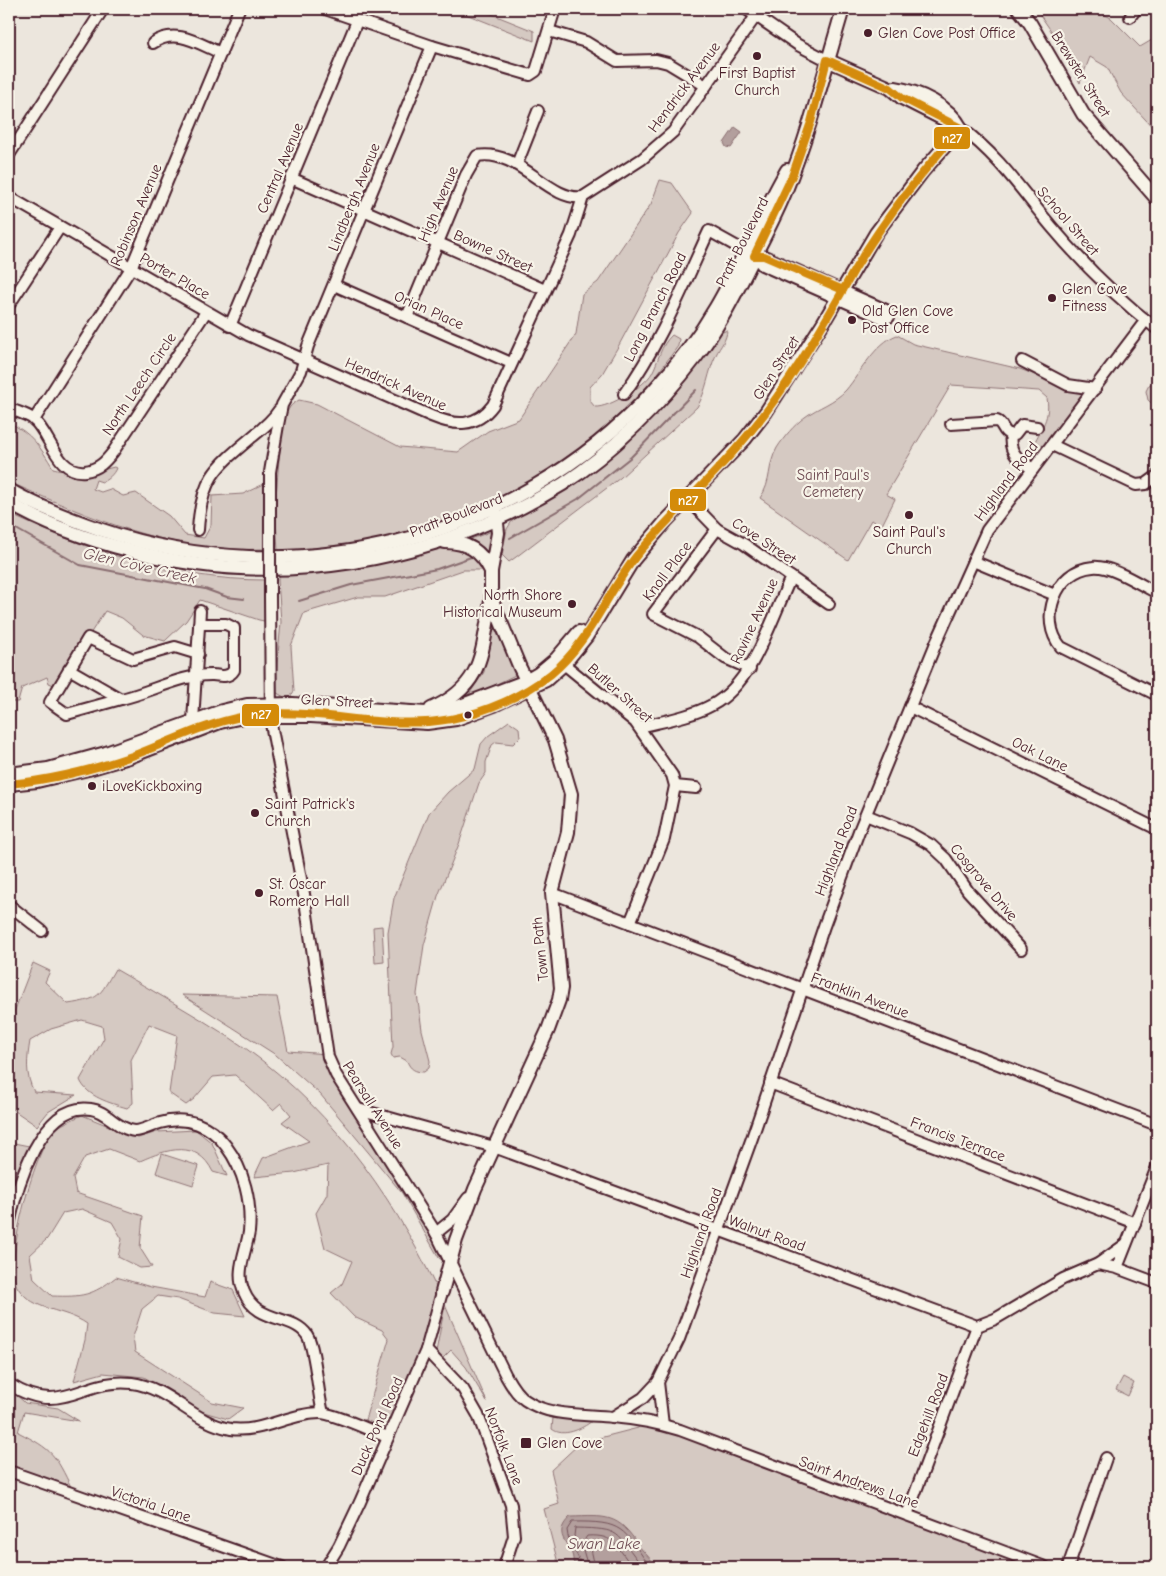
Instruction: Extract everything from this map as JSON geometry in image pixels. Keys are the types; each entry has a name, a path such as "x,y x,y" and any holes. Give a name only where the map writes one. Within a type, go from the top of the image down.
{"main road":[{"name":"Pratt Boulevard","path":"9,503 65,529 113,546 156,557 205,566 248,569 313,568 389,556 438,542 496,514 589,449 652,393 688,350 749,254 800,149 811,122 843,9"},
{"name":"Brewster Street","path":"1019,9 1030,23 1083,114 1157,199"},
{"path":"827,60 890,88 904,90 940,106 952,115 961,128"},
{"name":"Glen Street","path":"9,784 37,781 129,757 194,726 247,705 270,709 389,716 427,723 528,685 540,673 560,661 600,611 634,560 687,498 745,440 766,412 840,295 876,233 923,171 961,128"},
{"name":"Pratt Boulevard","path":"9,490 69,519 116,535 158,546 206,555 248,558 312,556 387,545 496,514"},
{"name":"Town Path","path":"426,713 459,692 474,676 479,661 491,598 491,571 498,533 496,514"},
{"path":"438,542 466,544 479,552 491,571"},
{"name":"Town Path","path":"443,1290 450,1261 474,1189 548,1030 559,1000 561,988 552,893 568,832 571,794 555,740 528,685 491,598"},
{"path":"451,715 459,692"},
{"name":"Glen Street","path":"389,716 426,713 451,715"},
{"name":"Glen Street","path":"9,774 48,768 106,754 194,726"}],"street":[{"path":"9,154 103,9"},
{"name":"Robinson Avenue","path":"34,420 131,268 239,9"},
{"path":"325,9 357,22 530,75 536,71 555,9"},
{"path":"746,9 803,48 827,60"},
{"name":"Hendrick Avenue","path":"304,360 431,416 457,424 474,421 487,412 571,235 583,197 658,146 673,132 756,16"},
{"name":"Central Avenue","path":"230,326 357,22"},
{"path":"549,31 586,42 616,61 656,60 668,62 706,86"},
{"path":"153,43 166,35 175,35 221,53"},
{"name":"Lindbergh Avenue","path":"304,360 432,46"},
{"path":"516,164 538,111"},
{"name":"School Street","path":"961,128 991,152 1080,258 1157,329"},
{"name":"High Avenue","path":"407,317 473,159 477,156 503,158 516,164 560,192 576,198 583,197"},
{"name":"Bowne Street","path":"291,178 545,290"},
{"name":"Porter Place","path":"9,197 230,326 304,360"},
{"path":"9,305 60,227"},
{"name":"Long Branch Road","path":"624,394 642,369 709,232 749,254"},
{"path":"749,254 764,256 840,295"},
{"name":"Orian Place","path":"334,285 511,364"},
{"name":"North Leech Circle","path":"34,420 68,467 81,471 94,469 105,462 113,452 206,312"},
{"name":"Highland Road","path":"613,1417 643,1398 658,1382 679,1339 802,989 866,815 973,560 992,523 1146,320"},
{"path":"198,530 203,493 210,478 224,461 268,424 282,405 299,375 304,360"},
{"path":"1022,361 1068,385 1095,389"},
{"path":"270,709 270,472 282,405"},
{"path":"9,408 34,420"},
{"path":"951,424 981,424 996,421 1001,424 1005,432 1011,435"},
{"path":"1011,435 1015,434 1022,425 1037,427"},
{"path":"1011,435 1009,443 1014,455 1033,469"},
{"path":"1052,445 1136,486 1146,484 1157,476"},
{"name":"Cove Street","path":"687,498 717,529 744,544 829,604"},
{"name":"Knoll Place","path":"717,529 685,574 653,614 698,637 724,658 750,669"},
{"path":"973,560 1055,595"},
{"path":"1157,593 1108,569 1093,567 1077,571 1055,595 1049,617 1054,639 1061,647 1157,695"},
{"name":"Ravine Avenue","path":"639,727 711,706 735,689 750,669 791,577"},
{"path":"194,726 200,611"},
{"path":"198,654 175,647 133,660 88,638 50,702 67,714 122,699 197,674 227,676 234,670 234,628 226,624 199,624"},
{"name":"Butler Street","path":"560,661 639,727 670,770 675,786"},
{"path":"69,669 122,699"},
{"name":"Oak Lane","path":"910,707 1157,829"},
{"name":"Pearsall Avenue","path":"270,709 305,901 327,1055 336,1076 436,1233 506,1376 525,1400 551,1410 613,1417"},
{"path":"630,923 664,839 675,786 696,788"},
{"name":"Cosgrove Drive","path":"866,815 910,833 931,845 946,859 968,891 1021,949"},
{"name":"Franklin Avenue","path":"552,893 1157,1125"},
{"path":"9,905 42,931"},
{"name":"Francis Terrace","path":"770,1083 1135,1223"},
{"path":"9,1225 25,1172 40,1139 55,1121 70,1111 94,1109 115,1123 135,1131 177,1119 196,1122 207,1128 226,1146 237,1164 244,1179 249,1201 249,1233 240,1275 244,1293 263,1314 294,1325 307,1336 323,1413"},
{"name":"Walnut Road","path":"358,1109 494,1147 977,1326"},
{"path":"1117,1268 1157,1167"},
{"path":"436,1233 452,1220 474,1189"},
{"path":"977,1326 995,1319 1063,1279 1098,1264 1127,1244"},
{"path":"1098,1264 1117,1268 1157,1283"},
{"path":"443,1290 450,1283 456,1283 467,1294"},
{"name":"Duck Pond Road","path":"326,1567 339,1546 426,1350 443,1290"},
{"name":"Edgehill Road","path":"907,1515 977,1326"},
{"name":"Norfolk Lane","path":"426,1350 463,1389 478,1415 511,1505 514,1536 504,1567"},
{"path":"658,1382 663,1425"},
{"path":"9,1384 30,1395 47,1398 65,1398 109,1384 141,1385 166,1395 212,1425 233,1429 254,1428 299,1415 323,1413 388,1437"},
{"name":"Saint Andrews Lane","path":"613,1417 663,1425 1045,1567"},
{"path":"1068,1567 1106,1458"},
{"name":"Victoria Lane","path":"9,1470 282,1567"}],"green space":[{"path":"453,9 479,9 534,31 534,41"},
{"path":"1036,9 1094,9 1111,18 1140,47 1157,37 1157,132 1121,93 1107,67 1090,57 1080,83 1056,38"},
{"path":"660,180 672,183 693,213 679,233 602,374 590,387 590,401 595,407 601,406 609,404 635,390 652,373 660,353 672,335 679,339 678,346 644,392 606,432 496,504 363,546 282,553 278,550 275,506 264,524 264,549 230,549 197,546 133,531 9,482 9,423 23,431 40,447 53,468 83,475 114,467 116,468 114,472 106,480 102,482 96,480 93,489 101,492 110,489 123,496 136,493 169,516 185,535 204,538 211,525 212,496 243,494 264,484 273,489 276,496 284,423 290,407 299,400 317,404 400,447 458,452 488,431 519,419 576,334 582,294 598,282 651,204"},
{"path":"727,330 725,340 713,361 697,407 620,478 509,562 502,555 507,529 512,521 597,459 716,335"},
{"name":"Saint Paul's Cemetery","path":"897,335 913,344 1020,369 1073,390 1095,389 1036,457 1031,451 1046,420 1048,406 1047,398 1039,391 951,385 886,494 895,499 882,525 871,520 848,560 760,498 766,486 774,454 786,435 805,417 831,402 846,390 875,351 882,344"},
{"path":"1155,382 1157,384 1157,408 1148,400 1146,391 1149,385"},
{"path":"9,514 70,540 133,561 198,575 231,579 265,580 266,619 264,621 259,620 200,600 186,621 165,641 143,635 122,618 105,611 56,686 49,683 47,677 22,688 18,702 9,702"},
{"path":"492,531 489,557 480,545 471,539"},
{"path":"453,546 466,546 484,570 463,570 385,597 358,597 304,613 291,646 294,691 291,696 286,698 277,693 275,687 281,622 278,579 281,574 371,565"},
{"path":"493,625 517,674 466,699 484,672"},
{"path":"509,721 519,728 520,737 513,744 496,742 492,745 486,762 486,773 479,783 459,844 438,896 424,945 417,994 422,1030 430,1061 429,1068 424,1072 413,1070 407,1061 400,1057 393,1058 391,1054 393,1047 388,932 394,898 429,813 448,792 475,769 481,744 488,736"},
{"path":"382,926 384,962 375,963 373,927"},
{"path":"33,963 50,971 45,982 68,1004 87,1000 98,995 115,969 172,1002 229,1037 263,1061 295,1088 324,1117 351,1149 398,1216 437,1289 422,1347 386,1428 365,1420 389,1339 382,1330 354,1317 331,1293 342,1284 352,1261 325,1248 316,1213 327,1194 328,1165 294,1173 254,1177 263,1158 309,1141 282,1122 291,1115 281,1103 273,1110 235,1075 213,1077 194,1099 186,1105 169,1093 177,1035 149,1024 131,1060 133,1103 127,1108 93,1095 83,1086 80,1080 104,1038 102,1026 82,1020 51,1029 30,1041 28,1061 29,1079 34,1092 76,1095 48,1112 37,1126 12,1109 9,1110 9,1025"},
{"path":"182,995 277,997 288,1051 327,1054 445,1257 444,1261 439,1258 402,1193 320,1094 276,1055"},
{"path":"82,1115 138,1138 157,1132 196,1130 212,1143 227,1176 213,1172 199,1155 190,1151 181,1150 161,1153 140,1161 109,1149 85,1157 73,1178 76,1193 143,1216 140,1248 152,1267 140,1268 118,1257 122,1239 112,1222 82,1209 63,1213 47,1239 30,1255 34,1279 52,1296 71,1296 93,1292 116,1277 151,1287 205,1297 210,1282 233,1290 245,1316 215,1313 178,1299 158,1296 142,1309 133,1337 135,1352 212,1402 243,1408 228,1419 200,1411 144,1377 103,1373 74,1381 85,1340 87,1324 69,1315 32,1302 18,1288 14,1276 17,1235 37,1162 52,1132 62,1124"},
{"path":"9,1142 29,1146 16,1178 9,1175"},
{"path":"162,1154 199,1166 193,1185 156,1173"},
{"path":"445,1305 487,1402 466,1367 451,1350 441,1360 436,1352"},
{"path":"1123,1377 1134,1383 1128,1396 1116,1390"},
{"path":"9,1388 25,1403 58,1408 79,1421 24,1412 18,1432 52,1454 72,1489 9,1467"},
{"path":"553,1418 592,1421 578,1429 561,1433 552,1429"},
{"path":"641,1424 679,1434 1031,1567 559,1567 544,1509 559,1504 551,1470 580,1443 638,1428"}],"water":[{"path":"735,127 742,132 731,148 726,147 724,143"},
{"name":"Swan Lake","path":"593,1516 617,1522 631,1535 656,1567 579,1567 573,1562 573,1556 562,1536 564,1524 570,1517"}],"waterway":[{"name":"Glen Cove Creek","path":"510,538 578,499 631,457 696,390"},
{"name":"Glen Cove Creek","path":"9,525 80,565 205,589 227,597 244,599"},
{"name":"Glen Cove Creek","path":"299,601 351,585 437,569 471,557"}],"transit line":[{"name":"n27","path":"827,60 890,88 902,98 961,128 897,205 855,268 843,290 764,256 754,256 792,176 811,122 827,60"},
{"name":"n27","path":"9,784 56,777 102,766 202,728 246,716 297,714 400,722 451,719 504,702 540,682 565,661 577,647 637,555 738,447 764,414 800,362 843,290"}],"place":[{"name":"Glen Cove Post Office","path":"868,33"},
{"name":"First Baptist Church","path":"757,56"},
{"name":"Glen Cove Fitness","path":"1052,298"},
{"name":"Old Glen Cove Post Office","path":"852,320"},
{"name":"Saint Paul's Church","path":"909,515"},
{"name":"North Shore Historical Museum","path":"572,604"},
{"name":"iLoveKickboxing","path":"92,786"},
{"name":"Saint Patrick's Church","path":"255,813"},
{"name":"St. Óscar Romero Hall","path":"259,893"},
{"name":"Glen Cove","path":"526,1443"}]}
